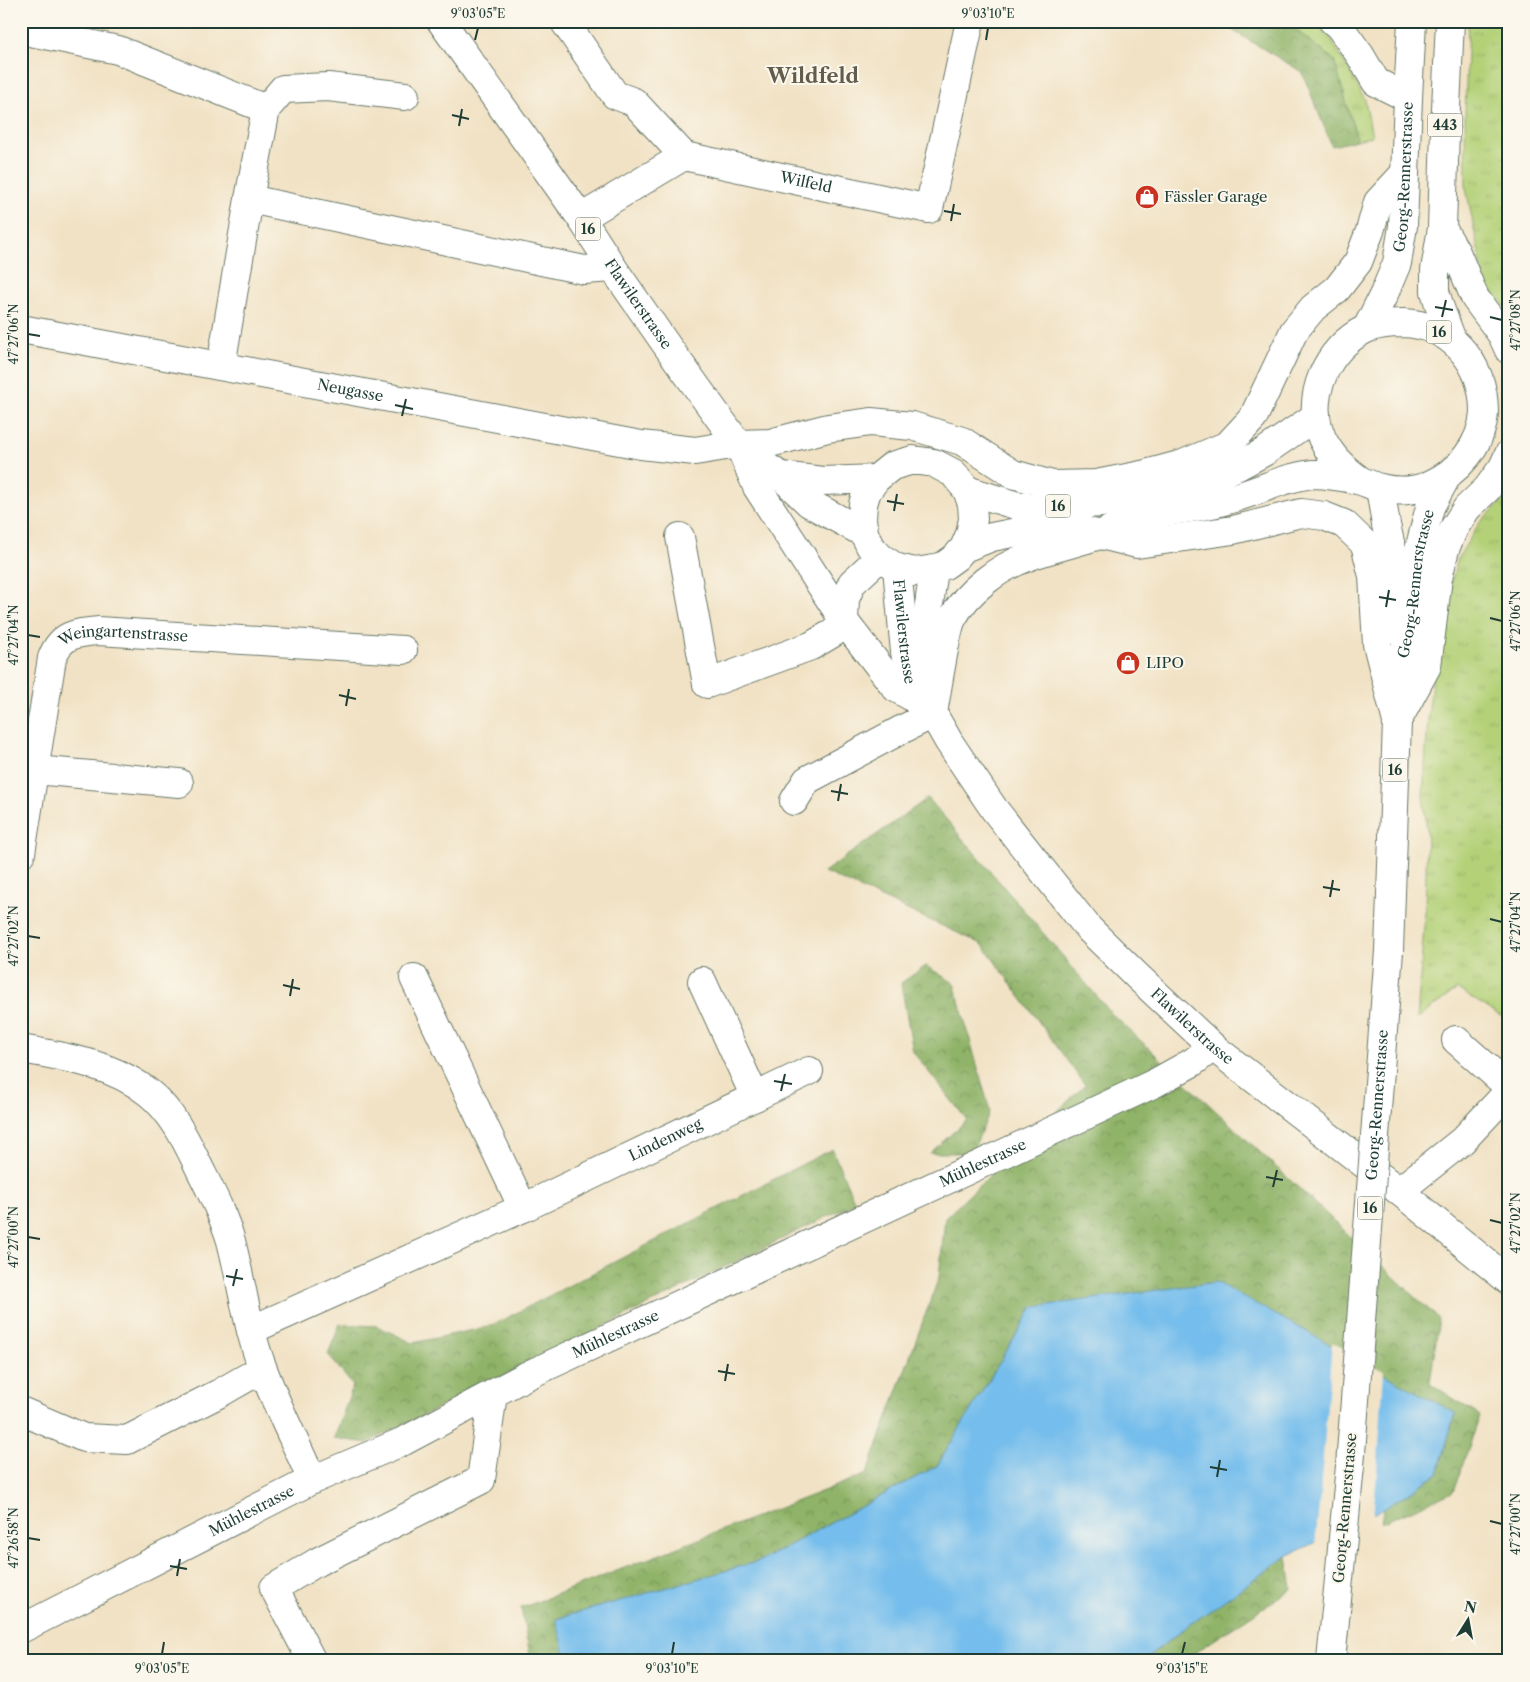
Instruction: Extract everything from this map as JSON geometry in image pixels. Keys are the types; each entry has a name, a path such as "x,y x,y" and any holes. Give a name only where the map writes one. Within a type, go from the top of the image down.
{"main road":[{"name":"Flawilerstrasse","path":"441,21 581,218 704,400 738,444 759,462 781,476 810,503 864,533"},
{"path":"564,21 615,95 634,102 684,156 581,218"},
{"name":"Wilfeld","path":"684,156 930,209 970,21"},
{"path":"1333,21 1339,26 1360,55 1376,82 1408,98"},
{"path":"1396,21 1405,56 1408,98"},
{"name":"Georg-Rennerstrasse","path":"1367,328 1397,263 1403,226 1412,21"},
{"name":"443","path":"1442,228 1450,21"},
{"path":"21,30 118,50 266,109"},
{"path":"220,366 266,109 283,89 328,87 405,96"},
{"name":"Neugasse","path":"21,329 641,445 695,451 738,444 770,443 828,428 871,422 912,426 962,441 1013,474 1052,485 1096,484 1183,464 1228,445 1253,418 1294,331 1313,308 1337,289 1358,262 1370,231 1378,202 1405,173"},
{"path":"249,198 584,270 613,268"},
{"path":"1442,228 1456,252 1476,298 1502,335 1509,350"},
{"path":"1442,228 1435,270 1435,291 1452,340"},
{"name":"16","path":"964,548 992,537 1057,524 1099,535 1134,519 1218,503 1292,478 1314,474 1403,491 1426,486 1447,476 1464,461 1476,443 1483,421 1484,398 1479,376 1468,356 1452,340 1433,329 1413,324 1392,323 1367,328 1351,338 1335,353 1323,372 1317,393 1316,416 1321,436 1331,454 1344,469 1371,484"},
{"name":"16","path":"967,490 1018,506 1034,508 1101,503 1210,479 1264,452 1316,416"},
{"path":"738,444 757,488 844,621 896,688 912,697"},
{"path":"1397,722 1427,666 1438,578 1445,549 1454,528 1467,508 1487,489 1509,454"},
{"path":"913,460 934,463 953,473 967,490 972,504 973,519 970,534 964,548 945,565 934,570 915,572 888,563 870,546 864,533 862,504 867,491 876,478 892,466 913,460"},
{"name":"Flawilerstrasse","path":"781,476 823,481 876,478"},
{"name":"Georg-Rennerstrasse","path":"1330,1661 1350,1466 1389,950 1397,722 1401,666 1412,617 1418,554 1430,507 1447,476"},
{"name":"Georg-Rennerstrasse","path":"1371,484 1386,525 1394,559 1395,615 1401,666"},
{"path":"794,801 807,780 933,714 950,622 966,598 994,575 1027,557 1099,535 1137,544 1233,530 1301,514 1324,516 1344,524 1365,544 1373,576 1377,644 1397,722"},
{"path":"680,537 707,684 811,646 833,633 844,621 845,599 852,583 888,563"},
{"name":"Flawilerstrasse","path":"888,563 912,697 933,714"},
{"name":"Flawilerstrasse","path":"934,570 927,618 925,651 933,714 949,742 994,809 1090,929 1213,1047 1398,1191 1509,1281"},
{"name":"Weingartenstrasse","path":"21,853 52,658 56,648 65,638 78,632 98,631 403,650"},
{"path":"35,770 179,783"},
{"path":"414,978 523,1208"},
{"path":"702,981 755,1097"},
{"path":"1456,1040 1509,1086"},
{"name":"Mühlestrasse","path":"21,1629 312,1480 404,1441 535,1372 1155,1083 1193,1062 1213,1047"},
{"path":"21,1048 75,1059 118,1074 149,1093 172,1116 214,1197 230,1238 262,1369 312,1480"},
{"name":"Lindenweg","path":"251,1330 523,1208 809,1071"},
{"path":"1398,1191 1462,1141 1509,1091"},
{"path":"21,1411 84,1438 127,1440 218,1394 262,1369"},
{"path":"312,1661 274,1588 317,1562 482,1480 493,1394"}],"green space":[{"path":"1217,21 1284,21 1334,60 1357,140 1332,146 1302,72"},
{"path":"1284,21 1312,21 1327,33 1365,100 1372,136 1357,140 1334,60"},
{"path":"1468,21 1509,21 1509,311 1485,284 1466,188 1465,117"},
{"path":"1509,495 1509,1021 1457,989 1417,1019 1425,913 1427,830 1423,796 1428,718 1438,629 1458,558 1480,522"},
{"path":"928,798 1112,1014 1439,1319 1430,1383 1480,1416 1453,1492 1381,1523 1383,1509 1438,1474 1455,1413 1033,1307 937,1466 760,1561 557,1619 567,1661 531,1661 521,1608 867,1474 939,1277 945,1218 1085,1085 982,944 824,872"},
{"path":"926,966 954,983 990,1111 972,1153 930,1153 967,1120 913,1052 901,983"},
{"path":"832,1149 855,1203 367,1443 334,1438 353,1386 328,1354 340,1324 377,1326 413,1343 491,1326"},
{"path":"1287,1556 1292,1589 1182,1661 1143,1661 1181,1631"}],"water":[{"path":"1216,1282 1455,1413 1438,1474 1383,1509 1287,1556 1181,1631 1143,1661 567,1661 556,1619 760,1561 937,1466 1033,1307"}],"pier":[{"path":"1332,1342 1384,1371 1377,1473 1373,1517 1315,1545 1320,1496"}],"place":[{"name":"Fässler Garage","path":"1147,197"},
{"name":"LIPO","path":"1128,663"}],"district":[{"name":"Wildfeld","path":"813,76"}]}
